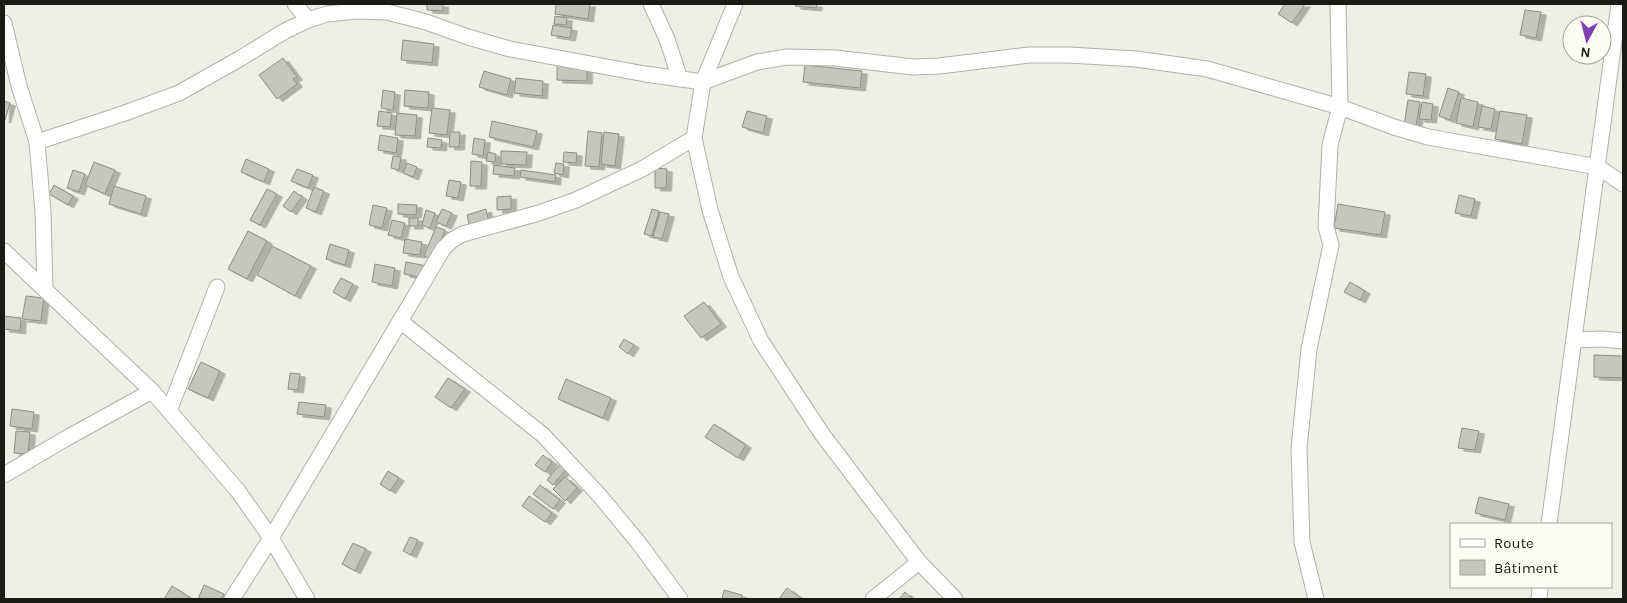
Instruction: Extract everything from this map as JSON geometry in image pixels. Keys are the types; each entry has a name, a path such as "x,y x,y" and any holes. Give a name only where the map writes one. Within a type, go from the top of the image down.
{"street":[{"path":"295,4 308,20"},
{"path":"651,4 667,40 680,79"},
{"path":"735,4 703,82 694,138 710,210 731,277 760,341 822,434 919,562 955,599"},
{"path":"1316,599 1302,542 1299,448 1309,349 1331,245 1326,227 1330,146 1340,107 1338,4"},
{"path":"1549,523 1619,4"},
{"path":"37,142 125,114 179,93 327,9 387,12 426,22 510,49 645,74 703,82 757,62 787,57 835,58 914,67 939,66 1029,55 1136,59 1207,69 1340,107 1394,127 1428,137 1598,167 1623,184"},
{"path":"4,23 37,142 43,212 45,289"},
{"path":"232,599 271,538 443,249 452,240 463,234 539,213 576,200 642,169 694,138"},
{"path":"4,251 152,391 238,491 271,538 306,599"},
{"path":"168,411 217,287"},
{"path":"400,321 543,435 599,495 638,542 680,599"},
{"path":"1574,340 1602,339 1623,341"},
{"path":"4,475 152,391"},
{"path":"873,599 919,562"}],"building":[{"path":"427,4 443,4 443,11 427,10"},
{"path":"556,4 590,4 588,19 555,14"},
{"path":"795,4 817,4 816,8 795,6"},
{"path":"1285,4 1305,4 1292,23 1278,14"},
{"path":"1525,10 1541,12 1536,38 1520,35"},
{"path":"555,16 567,18 566,25 554,24"},
{"path":"553,25 572,28 570,38 551,35"},
{"path":"403,40 434,44 432,63 401,60"},
{"path":"283,58 297,77 293,79 297,84 277,99 259,75"},
{"path":"557,63 587,64 587,81 557,80"},
{"path":"805,65 862,71 860,88 803,82"},
{"path":"484,71 511,79 507,95 479,87"},
{"path":"1409,72 1426,74 1423,96 1406,94"},
{"path":"516,78 543,81 542,96 514,93"},
{"path":"1448,88 1459,92 1450,120 1439,116"},
{"path":"383,90 395,92 393,110 381,108"},
{"path":"405,90 429,92 428,108 404,106"},
{"path":"1461,98 1478,102 1473,127 1456,123"},
{"path":"1408,100 1420,102 1416,127 1404,125"},
{"path":"4,101 10,103 5,120 4,120"},
{"path":"1422,102 1433,104 1431,120 1419,119"},
{"path":"1482,106 1495,109 1491,129 1478,127"},
{"path":"432,108 450,110 447,135 429,133"},
{"path":"379,111 392,113 390,127 377,126"},
{"path":"747,111 767,116 763,133 742,127"},
{"path":"1500,111 1527,115 1522,144 1495,139"},
{"path":"397,113 417,115 415,136 395,135"},
{"path":"492,121 537,131 533,147 489,137"},
{"path":"588,131 602,133 599,167 585,166"},
{"path":"450,132 460,132 459,147 449,147"},
{"path":"604,132 619,134 615,166 601,164"},
{"path":"380,135 398,138 396,153 378,150"},
{"path":"428,138 442,140 441,148 427,147"},
{"path":"474,138 485,140 483,156 472,154"},
{"path":"501,151 527,152 526,165 501,164"},
{"path":"488,152 496,154 495,162 486,161"},
{"path":"564,152 577,153 576,163 563,162"},
{"path":"393,156 401,157 399,170 391,168"},
{"path":"246,159 269,169 264,182 241,172"},
{"path":"471,161 482,162 481,186 470,186"},
{"path":"94,162 115,170 105,194 85,185"},
{"path":"407,163 417,167 413,177 403,173"},
{"path":"556,163 564,164 563,175 554,173"},
{"path":"494,165 515,168 514,176 493,174"},
{"path":"655,168 667,169 666,188 655,188"},
{"path":"297,169 313,175 308,188 291,181"},
{"path":"73,170 85,174 79,192 67,188"},
{"path":"521,170 556,175 555,182 520,177"},
{"path":"449,180 461,182 458,198 446,196"},
{"path":"54,185 73,196 68,205 49,194"},
{"path":"114,186 146,196 141,214 109,204"},
{"path":"314,187 324,191 316,212 306,208"},
{"path":"267,189 277,194 260,225 250,220"},
{"path":"294,191 302,197 291,212 283,206"},
{"path":"1459,195 1475,199 1471,216 1455,213"},
{"path":"511,196 511,209 497,210 497,197"},
{"path":"398,204 417,205 416,215 398,214"},
{"path":"1338,204 1385,212 1381,235 1334,228"},
{"path":"373,205 387,208 382,228 369,225"},
{"path":"442,209 452,213 446,226 436,222"},
{"path":"486,209 489,223 470,228 467,215"},
{"path":"652,209 659,211 652,236 644,234"},
{"path":"426,210 435,213 430,228 422,225"},
{"path":"660,212 669,214 662,239 653,237"},
{"path":"409,218 418,218 418,226 409,226"},
{"path":"392,220 405,223 401,238 388,235"},
{"path":"436,227 445,230 433,260 424,256"},
{"path":"248,231 267,241 247,279 228,269"},
{"path":"405,239 422,242 420,255 403,253"},
{"path":"330,244 349,250 345,265 326,259"},
{"path":"272,246 311,266 295,296 257,275"},
{"path":"406,262 427,266 424,278 404,274"},
{"path":"375,264 395,268 392,286 372,282"},
{"path":"341,278 353,284 345,299 333,292"},
{"path":"1350,282 1365,291 1360,300 1344,292"},
{"path":"26,296 44,298 41,321 22,319"},
{"path":"704,302 721,324 701,338 684,316"},
{"path":"4,316 21,318 20,331 4,329"},
{"path":"624,339 634,345 628,354 619,347"},
{"path":"1594,355 1623,356 1623,378 1594,377"},
{"path":"201,362 220,371 208,398 188,389"},
{"path":"290,373 300,374 298,390 288,389"},
{"path":"448,378 465,389 451,408 435,397"},
{"path":"566,379 611,398 603,418 558,399"},
{"path":"299,402 326,405 324,417 297,414"},
{"path":"12,409 34,412 32,429 10,426"},
{"path":"714,424 746,445 738,458 705,437"},
{"path":"1462,428 1479,431 1475,450 1458,448"},
{"path":"16,431 30,432 28,454 14,453"},
{"path":"543,455 552,462 545,472 535,465"},
{"path":"561,463 567,468 553,485 547,480"},
{"path":"388,471 399,478 390,491 380,484"},
{"path":"565,477 577,488 565,501 553,489"},
{"path":"540,485 560,500 553,509 533,494"},
{"path":"529,496 552,513 545,522 522,506"},
{"path":"1479,497 1509,504 1505,520 1475,513"},
{"path":"410,537 418,540 411,555 403,551"},
{"path":"353,543 366,549 355,571 342,564"},
{"path":"204,585 224,594 221,599 198,599"},
{"path":"172,586 189,597 187,599 164,599"},
{"path":"787,588 802,599 779,599"},
{"path":"724,590 742,595 741,599 722,599"},
{"path":"905,592 913,599 899,599"}]}
